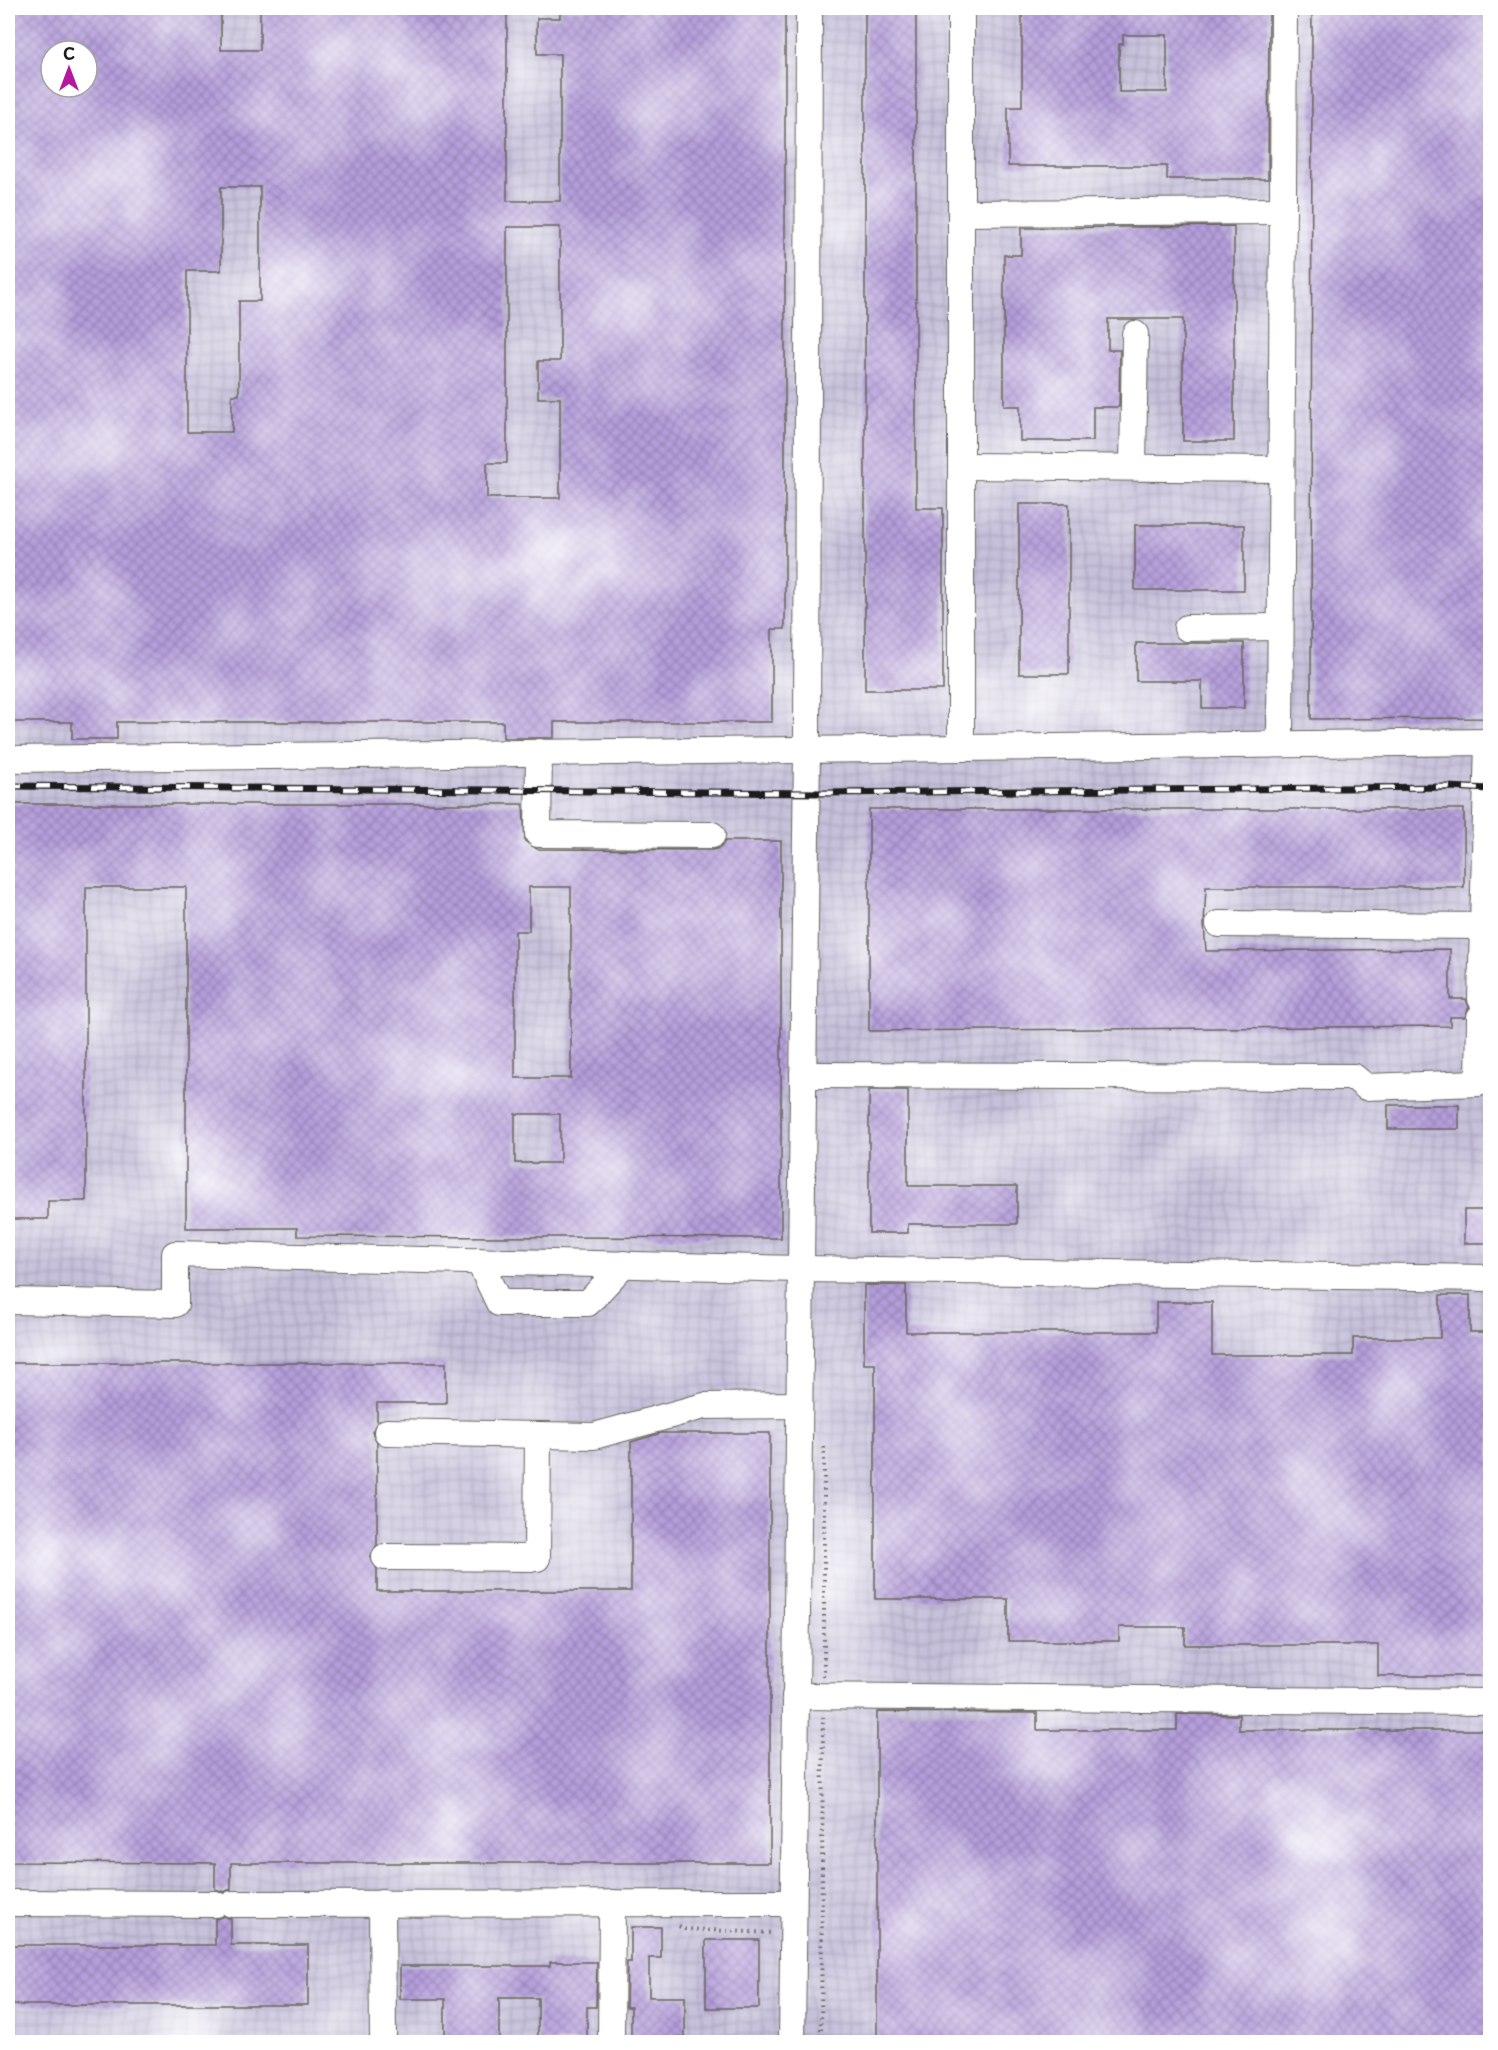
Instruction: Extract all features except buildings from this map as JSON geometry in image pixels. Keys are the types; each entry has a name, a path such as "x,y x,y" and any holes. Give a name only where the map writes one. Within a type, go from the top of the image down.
{"lane":[{"path":"792,2043 807,749 809,8"},
{"path":"961,8 961,748"},
{"path":"1280,744 1284,8"},
{"path":"961,213 1283,211"},
{"path":"1133,467 1135,334"},
{"path":"961,466 1281,469"},
{"path":"1187,628 1281,627"},
{"path":"8,759 1489,742 1479,1083 1366,1087 1354,1077 803,1075"},
{"path":"539,752 538,834 712,835"},
{"path":"1219,924 1483,926"},
{"path":"8,1301 175,1304 175,1254 801,1269 1491,1278"},
{"path":"479,1261 499,1303 588,1303 624,1264"},
{"path":"387,1432 594,1436 704,1406 799,1405"},
{"path":"385,1557 537,1558 538,1435"},
{"path":"795,1696 1491,1702"},
{"path":"8,1903 792,1903"},
{"path":"382,1903 382,2043"},
{"path":"610,2043 612,1903"}],"path":[{"path":"821,2043 824,1435"},
{"path":"677,1925 685,1929 774,1933 774,1942"},
{"path":"792,1959 822,1961"}],"shaded area":[{"path":"8,8 1490,8 1490,2042 8,2042"}],"railway":[{"path":"8,786 824,793 1448,787 1490,789"}]}
